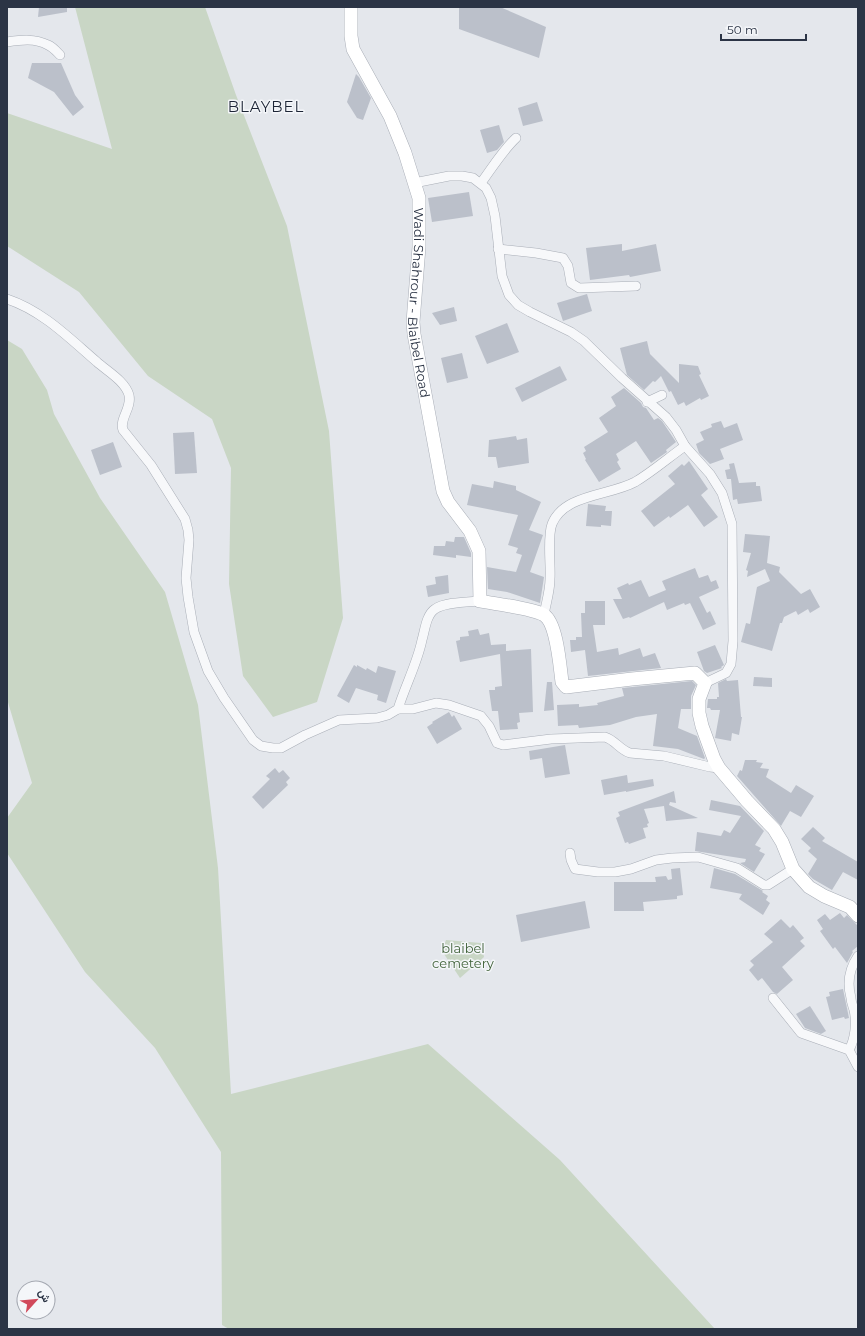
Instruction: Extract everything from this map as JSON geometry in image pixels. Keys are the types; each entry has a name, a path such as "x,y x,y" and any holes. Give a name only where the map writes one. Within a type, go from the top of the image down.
{"street":[{"name":"Wadi Shahrour - Blaibel Road","path":"351,7 351,36 353,49 390,116 398,134 420,206 420,226 413,322 414,334 443,491 448,502 470,531 479,551 480,601"},
{"path":"7,42 26,40 37,42 49,45 60,55"},
{"path":"481,183 502,156 505,148 516,138"},
{"path":"414,183 449,176 462,176 473,178 486,188 491,198 495,216 502,276 509,296 518,305 571,332 584,341 647,402 666,418 676,430 685,446 710,474 722,493 732,524 733,642 731,664 726,673 705,683 700,700 699,713 702,726 714,759 719,768 747,802 774,829 782,842 793,869 809,887 824,896 850,907 858,916"},
{"path":"498,249 536,253 563,258 568,266 571,283 579,288 636,286"},
{"path":"7,299 24,306 51,322 115,377 127,391 129,406 122,424 123,430 151,465 182,512 188,526 189,545 186,578 194,632 199,648 208,671 224,698 253,740 261,746 281,748 305,735 339,720 377,718 388,715 398,709 413,709 436,703 449,705 481,716 489,726 497,742 503,745 551,739 605,736 626,752 664,756 702,766 719,768"},
{"path":"647,402 662,395"},
{"path":"544,615 550,580 551,526 558,512 568,505 582,499 612,491 635,482 685,446"},
{"path":"398,709 431,612 438,607 480,601 528,610 544,615 551,622 555,635 562,682 566,687 695,673 705,683"},
{"path":"570,853 571,860 576,869 598,872 631,869 656,860 698,857 737,868 764,885 768,885 793,869"},
{"path":"849,1050 854,1040 854,1011 850,998 849,983 852,965 858,956"},
{"path":"773,998 801,1033 849,1050 858,1067"}],"green space":[{"path":"75,7 205,7 236,95 287,226 329,431 343,618 317,702 273,717 243,676 229,584 231,468 212,419 148,376 79,292 7,246 7,113 112,149"},
{"path":"7,340 22,349 47,390 54,414 100,498 165,592 198,705 218,868 231,1094 428,1044 560,1160 715,1329 229,1329 222,1325 221,1152 155,1048 85,972 7,853 7,818 32,783 7,699"},
{"name":"blaibel cemetery","path":"446,940 481,943 484,957 460,978 442,951"}],"building":[{"path":"39,7 67,7 67,12 38,17"},
{"path":"459,7 500,7 546,27 539,58 459,29"},
{"path":"32,63 61,63 75,95 84,107 73,116 54,92 28,78"},
{"path":"356,74 371,98 363,120 357,118 347,102"},
{"path":"537,102 543,121 523,126 518,108"},
{"path":"499,125 504,142 497,150 487,153 480,130"},
{"path":"469,192 473,216 432,222 428,198"},
{"path":"622,244 622,251 656,244 661,271 630,277 629,275 590,280 586,248"},
{"path":"587,294 592,311 563,321 557,303"},
{"path":"454,307 457,321 440,325 432,313"},
{"path":"507,323 519,352 487,364 475,336"},
{"path":"647,341 650,354 679,383 679,364 698,366 701,374 699,375 709,396 701,400 700,398 686,406 684,402 678,405 661,376 655,382 653,381 644,390 627,375 620,348"},
{"path":"462,353 468,378 447,383 441,358"},
{"path":"560,366 567,380 522,402 515,388"},
{"path":"624,388 641,403 643,407 646,408 654,420 658,418 662,421 676,442 666,450 667,452 651,463 636,441 616,454 619,460 617,462 621,469 599,482 585,460 586,459 583,453 586,451 584,447 608,432 599,418 616,406 611,397"},
{"path":"721,421 724,428 737,423 743,440 720,449 724,459 710,464 699,453 696,444 704,440 700,432 712,427 711,424"},
{"path":"194,432 197,473 175,474 173,433"},
{"path":"516,436 517,440 527,438 529,463 498,468 496,457 488,457 489,440"},
{"path":"113,442 122,467 100,475 91,450"},
{"path":"689,461 708,489 701,495 718,517 704,527 688,505 654,527 641,511 675,484 668,476 682,464 684,466"},
{"path":"734,463 739,483 756,482 756,486 760,486 762,501 738,504 737,499 733,500 731,479 727,479 725,470 730,469 729,464"},
{"path":"494,481 516,486 516,490 541,502 529,530 543,535 530,572 544,577 540,603 507,592 488,589 487,567 516,572 522,555 516,553 518,548 508,545 518,515 467,505 472,484 493,488"},
{"path":"588,504 606,506 605,511 612,511 611,526 586,526"},
{"path":"745,534 770,536 767,563 780,567 779,572 801,594 810,589 820,607 810,613 808,609 798,615 796,611 784,617 782,623 780,623 772,651 741,642 746,623 750,624 757,587 770,581 765,569 747,577 748,571 746,570 751,553 743,552"},
{"path":"455,537 464,537 471,553 471,557 456,555 456,558 433,555 434,546 445,546 446,541 454,542"},
{"path":"695,568 699,578 708,575 711,582 716,580 719,588 699,597 707,613 710,611 716,624 703,630 690,603 685,605 684,603 667,610 664,602 630,618 623,619 613,599 622,599 617,588 628,583 629,585 641,580 649,597 666,590 662,581"},
{"path":"448,575 449,593 428,597 426,586 436,584 435,577"},
{"path":"585,601 605,601 605,625 593,625 597,652 618,648 619,655 640,648 643,657 655,653 661,668 588,676 585,650 571,652 570,640 576,640 576,637 582,637 581,613 585,613"},
{"path":"478,629 480,635 489,633 491,645 506,644 506,651 531,649 533,712 519,713 520,722 517,723 518,729 500,730 498,711 492,711 489,690 495,690 495,687 502,686 500,654 460,662 456,641 460,640 460,637 469,636 468,631"},
{"path":"715,645 724,665 721,667 722,668 707,673 704,671 697,652"},
{"path":"354,665 366,670 367,668 376,673 378,666 396,671 386,703 377,700 378,695 356,688 349,703 337,696"},
{"path":"754,677 772,678 772,687 753,686"},
{"path":"726,679 727,681 738,680 742,717 739,735 732,733 731,741 715,738 720,710 711,710 710,708 707,708 708,699 717,699 717,697 719,697 718,683"},
{"path":"692,681 696,685 691,696 691,709 681,709 678,728 697,736 705,758 704,759 678,749 653,746 657,714 636,717 610,725 579,728 578,725 558,726 557,705 579,704 579,707 598,705 597,703 624,696 622,688"},
{"path":"547,682 552,682 554,710 544,711"},
{"path":"449,712 452,717 454,715 462,729 437,744 427,727 433,723 432,722"},
{"path":"565,745 570,774 545,778 542,758 530,760 529,751"},
{"path":"745,760 757,760 756,762 763,763 760,768 769,769 766,777 791,793 796,785 814,796 801,817 790,811 781,826 737,776 740,770 742,771"},
{"path":"275,768 279,773 283,770 290,778 286,782 288,785 263,809 252,797 270,779 266,776"},
{"path":"627,775 628,783 653,779 654,786 604,795 601,780"},
{"path":"674,791 676,803 670,802 669,805 698,818 666,821 664,806 644,809 649,823 647,824 648,827 643,828 646,838 629,844 628,842 625,843 616,818 620,816 618,812"},
{"path":"711,800 740,806 764,831 755,845 761,848 759,851 765,854 754,872 740,863 745,862 746,859 695,851 697,832 721,836 724,830 730,833 741,816 709,810"},
{"path":"813,827 825,838 822,841 858,862 858,880 843,872 832,890 813,879 808,874 817,859 808,851 811,848 801,839"},
{"path":"680,868 683,895 677,896 677,899 643,902 644,911 614,911 614,882 656,882 655,877 666,876 668,880 672,879 671,869"},
{"path":"714,868 735,874 763,891 762,892 768,896 766,900 770,903 763,915 739,899 742,894 710,888"},
{"path":"585,901 590,928 521,942 516,915"},
{"path":"840,913 844,918 847,915 858,926 858,946 852,951 853,952 847,963 835,947 833,949 820,931 823,929 817,920 825,914 830,920"},
{"path":"781,919 790,928 793,925 804,938 800,941 805,946 782,967 793,980 777,994 773,992 762,978 758,981 749,970 754,965 750,961 773,942 764,934"},
{"path":"843,989 849,1018 845,1019 844,1017 832,1020 826,997 830,996 829,992"},
{"path":"810,1006 826,1031 821,1034 805,1028 796,1014"}],"district":[{"name":"BLAYBEL","path":"266,106"}]}
